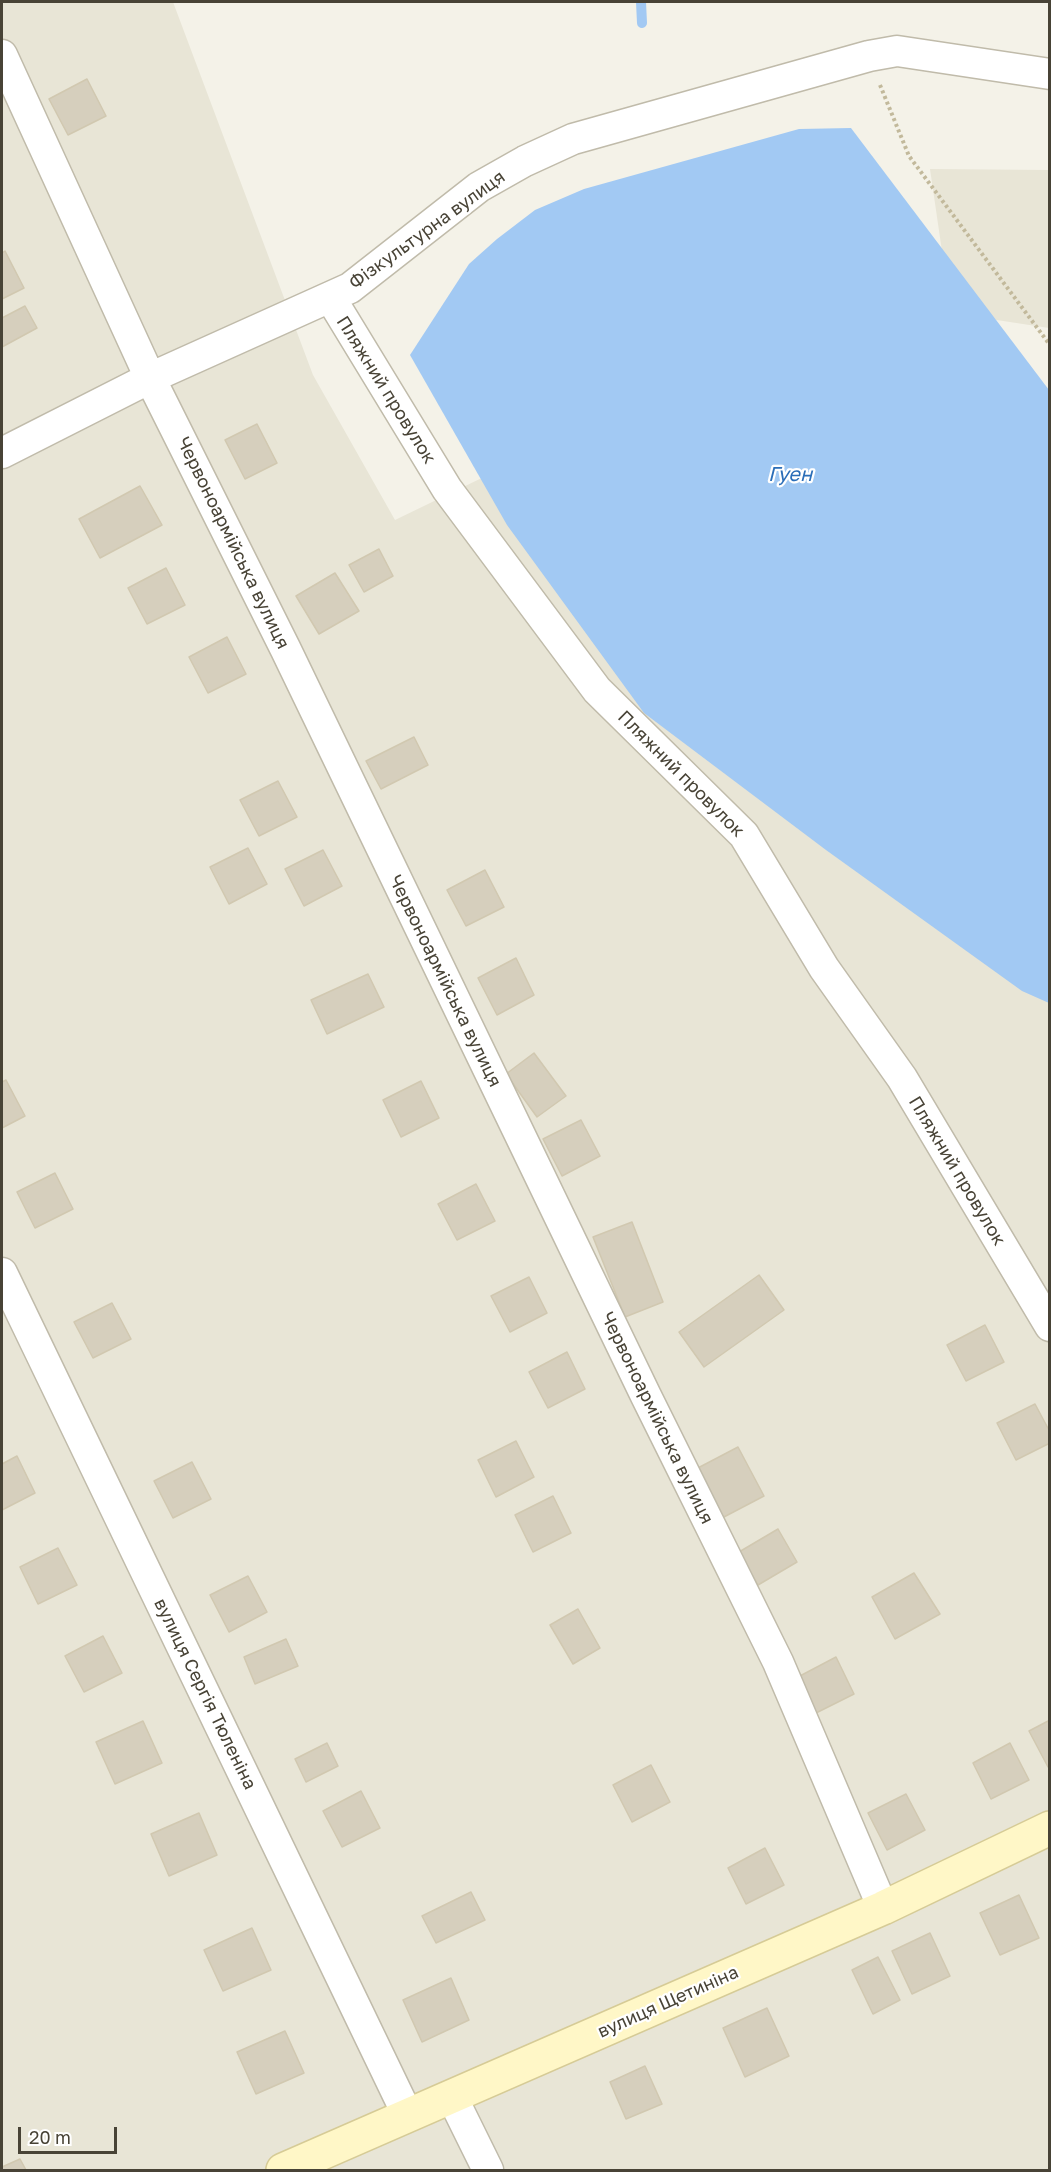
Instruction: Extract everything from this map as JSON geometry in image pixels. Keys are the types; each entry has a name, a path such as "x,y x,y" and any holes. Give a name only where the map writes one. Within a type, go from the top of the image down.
{"street":[{"name":"Фізкультурна вулиця","path":"2,453 150,378 350,288 479,187 525,161 573,139 869,56 897,51 1050,74"},
{"name":"Червоноармійська вулиця","path":"2,55 150,378 286,650 635,1374 778,1662 883,1908"},
{"name":"Пляжний провулок","path":"330,297 447,489 597,690 744,835 824,968 902,1078 1050,1326"},
{"name":"вулиця Сергія Тюленіна","path":"2,1273 408,2116"},
{"name":"вулиця Щетиніна","path":"292,2169 883,1908 1050,1828"},
{"path":"452,2097 488,2170"}],"path":[{"path":"869,56 909,156 1050,345"}],"shaded area":[{"path":"2,2 173,2 313,375 395,520 490,474 1049,487 1049,2170 2,2170"},
{"path":"930,169 1049,170 1049,328 951,313"}],"water":[{"name":"Гуен","path":"851,128 1049,390 1049,1003 1022,991 826,850 644,713 507,525 410,355 469,264 535,210 584,189 799,129"}],"building":[{"path":"87,79 106,116 68,135 49,99"},
{"path":"5,251 24,288 2,299 2,253"},
{"path":"25,306 37,328 2,347 2,318"},
{"path":"257,424 277,463 245,479 225,440"},
{"path":"140,486 162,525 100,558 79,519"},
{"path":"379,549 393,576 364,592 349,565"},
{"path":"166,568 185,605 147,624 128,588"},
{"path":"335,573 359,611 319,634 296,596"},
{"path":"227,637 246,674 208,693 189,657"},
{"path":"414,737 428,765 381,789 366,761"},
{"path":"278,781 297,817 259,836 240,800"},
{"path":"248,848 267,884 229,904 210,867"},
{"path":"323,850 342,886 304,906 285,869"},
{"path":"485,870 504,907 466,926 447,890"},
{"path":"516,958 534,995 497,1015 478,978"},
{"path":"368,974 384,1007 327,1034 311,1000"},
{"path":"534,1053 566,1096 537,1117 506,1074"},
{"path":"6,1080 25,1116 2,1128 2,1082"},
{"path":"421,1081 439,1118 401,1137 383,1100"},
{"path":"581,1120 600,1156 562,1176 543,1139"},
{"path":"55,1173 73,1209 35,1228 17,1192"},
{"path":"476,1184 495,1221 457,1240 438,1204"},
{"path":"632,1222 663,1302 625,1317 593,1237"},
{"path":"759,1275 784,1310 704,1367 679,1332"},
{"path":"529,1277 547,1313 510,1332 491,1296"},
{"path":"112,1303 131,1339 93,1358 74,1322"},
{"path":"985,1325 1004,1362 966,1381 947,1345"},
{"path":"567,1352 585,1389 548,1408 529,1372"},
{"path":"1035,1404 1050,1432 1050,1443 1016,1460 997,1423"},
{"path":"516,1441 534,1477 496,1497 478,1460"},
{"path":"738,1447 764,1496 722,1518 696,1469"},
{"path":"17,1456 35,1493 2,1510 2,1464"},
{"path":"192,1462 211,1499 173,1518 154,1481"},
{"path":"553,1496 571,1533 533,1552 515,1515"},
{"path":"778,1529 797,1562 758,1585 739,1552"},
{"path":"58,1548 77,1585 38,1604 20,1567"},
{"path":"914,1573 940,1614 895,1639 872,1597"},
{"path":"248,1576 267,1612 229,1632 210,1595"},
{"path":"578,1609 600,1648 573,1664 550,1625"},
{"path":"103,1636 122,1673 84,1692 65,1656"},
{"path":"286,1639 298,1666 255,1684 244,1657"},
{"path":"836,1657 854,1694 816,1713 798,1677"},
{"path":"1050,1720 1050,1767 1048,1767 1029,1731"},
{"path":"143,1721 162,1763 115,1784 96,1742"},
{"path":"327,1743 338,1766 306,1782 295,1759"},
{"path":"1010,1743 1029,1780 991,1799 973,1763"},
{"path":"651,1765 670,1802 632,1822 613,1785"},
{"path":"361,1791 380,1828 342,1847 323,1811"},
{"path":"906,1794 925,1830 887,1850 868,1813"},
{"path":"199,1813 217,1855 169,1876 151,1834"},
{"path":"765,1848 784,1885 746,1904 728,1868"},
{"path":"471,1892 485,1920 436,1943 422,1916"},
{"path":"1019,1895 1039,1938 1000,1955 980,1913"},
{"path":"252,1928 271,1970 223,1991 204,1950"},
{"path":"930,1933 950,1976 912,1994 892,1951"},
{"path":"878,1957 900,2000 873,2014 852,1970"},
{"path":"451,1978 469,2020 422,2042 403,2000"},
{"path":"767,2008 789,2056 745,2077 723,2028"},
{"path":"285,2031 304,2073 256,2094 237,2052"},
{"path":"645,2066 662,2104 626,2119 610,2082"},
{"path":"20,2159 26,2170 2,2170 2,2167"}],"waterway":[{"path":"641,2 642,23"}]}
